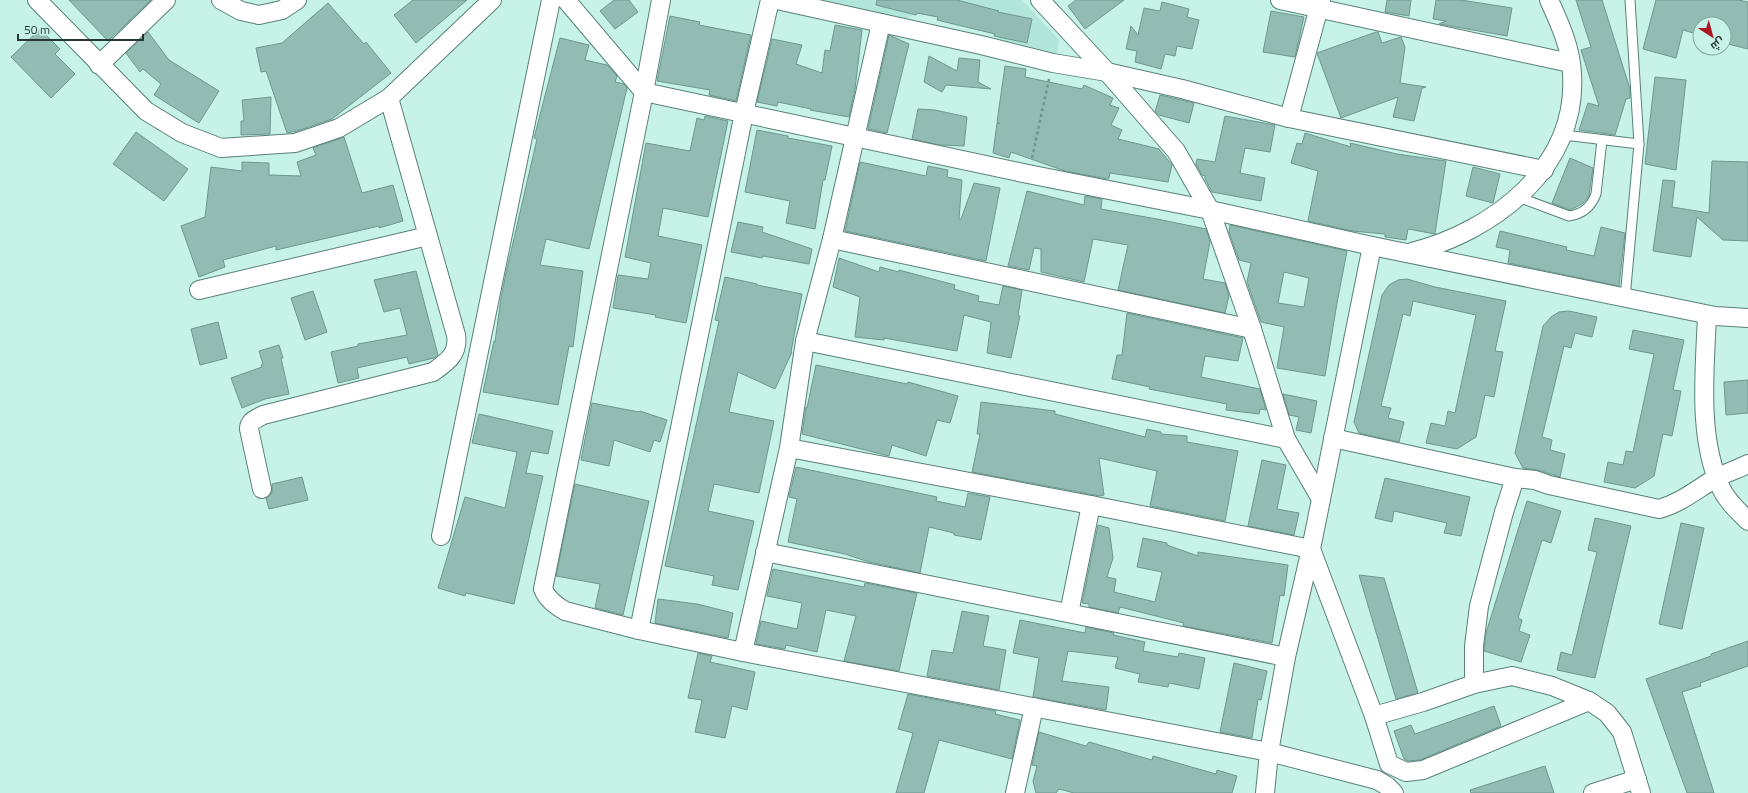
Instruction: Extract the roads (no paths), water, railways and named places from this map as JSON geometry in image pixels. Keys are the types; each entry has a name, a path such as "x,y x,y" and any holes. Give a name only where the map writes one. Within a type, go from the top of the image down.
{"street":[{"path":"36,0 146,111 182,133 220,148 295,143 339,128 389,98 492,0"},
{"path":"99,65 166,0"},
{"path":"222,0 241,11 259,14 282,10 297,0"},
{"path":"441,536 551,0"},
{"path":"566,0 644,92 1028,174 1210,210 1372,246 1707,315 1748,318"},
{"path":"661,0 644,92 542,589 548,599 565,611 639,630 743,652 1269,752 1377,780 1387,786 1394,793"},
{"path":"639,630 744,113 770,0"},
{"path":"777,0 1053,63 1107,72 1182,89 1290,118 1544,170"},
{"path":"1040,0 1107,72 1176,151 1210,210 1252,329 1286,440 1321,499"},
{"path":"1280,0 1319,4 1570,63"},
{"path":"1406,253 1436,246 1492,218 1518,197 1544,170 1554,155 1564,135 1572,105 1572,74 1565,35 1549,0"},
{"path":"1290,118 1319,4"},
{"path":"743,652 789,448 805,341 832,239 854,136 881,23"},
{"path":"262,489 249,429 249,424 253,420 263,415 433,372 449,360 455,352 457,342 456,335 389,98"},
{"path":"199,290 428,236"},
{"path":"832,239 1252,329"},
{"path":"1265,793 1269,752 1286,657 1311,548 1372,246"},
{"path":"1707,315 1704,392 1708,444 1717,478 1729,502 1748,521"},
{"path":"805,341 1286,440"},
{"path":"1333,438 1515,478 1535,480 1549,485 1658,509 1686,498 1717,478 1748,464"},
{"path":"789,448 1311,548"},
{"path":"1474,684 1474,646 1479,606 1504,512 1515,478"},
{"path":"1069,613 1091,505"},
{"path":"1311,548 1374,716 1389,764 1406,772 1423,770 1589,701"},
{"path":"765,552 1286,657"},
{"path":"1374,716 1423,702 1474,684 1512,676 1552,686 1589,701 1607,714 1622,732 1639,786 1593,793"},
{"path":"1015,793 1034,707"}],"lane":[{"path":"1625,298 1639,144 1630,0"},
{"path":"1564,135 1639,144"},
{"path":"1518,197 1569,216 1578,215 1586,210 1594,201 1596,194 1602,140"}]}
